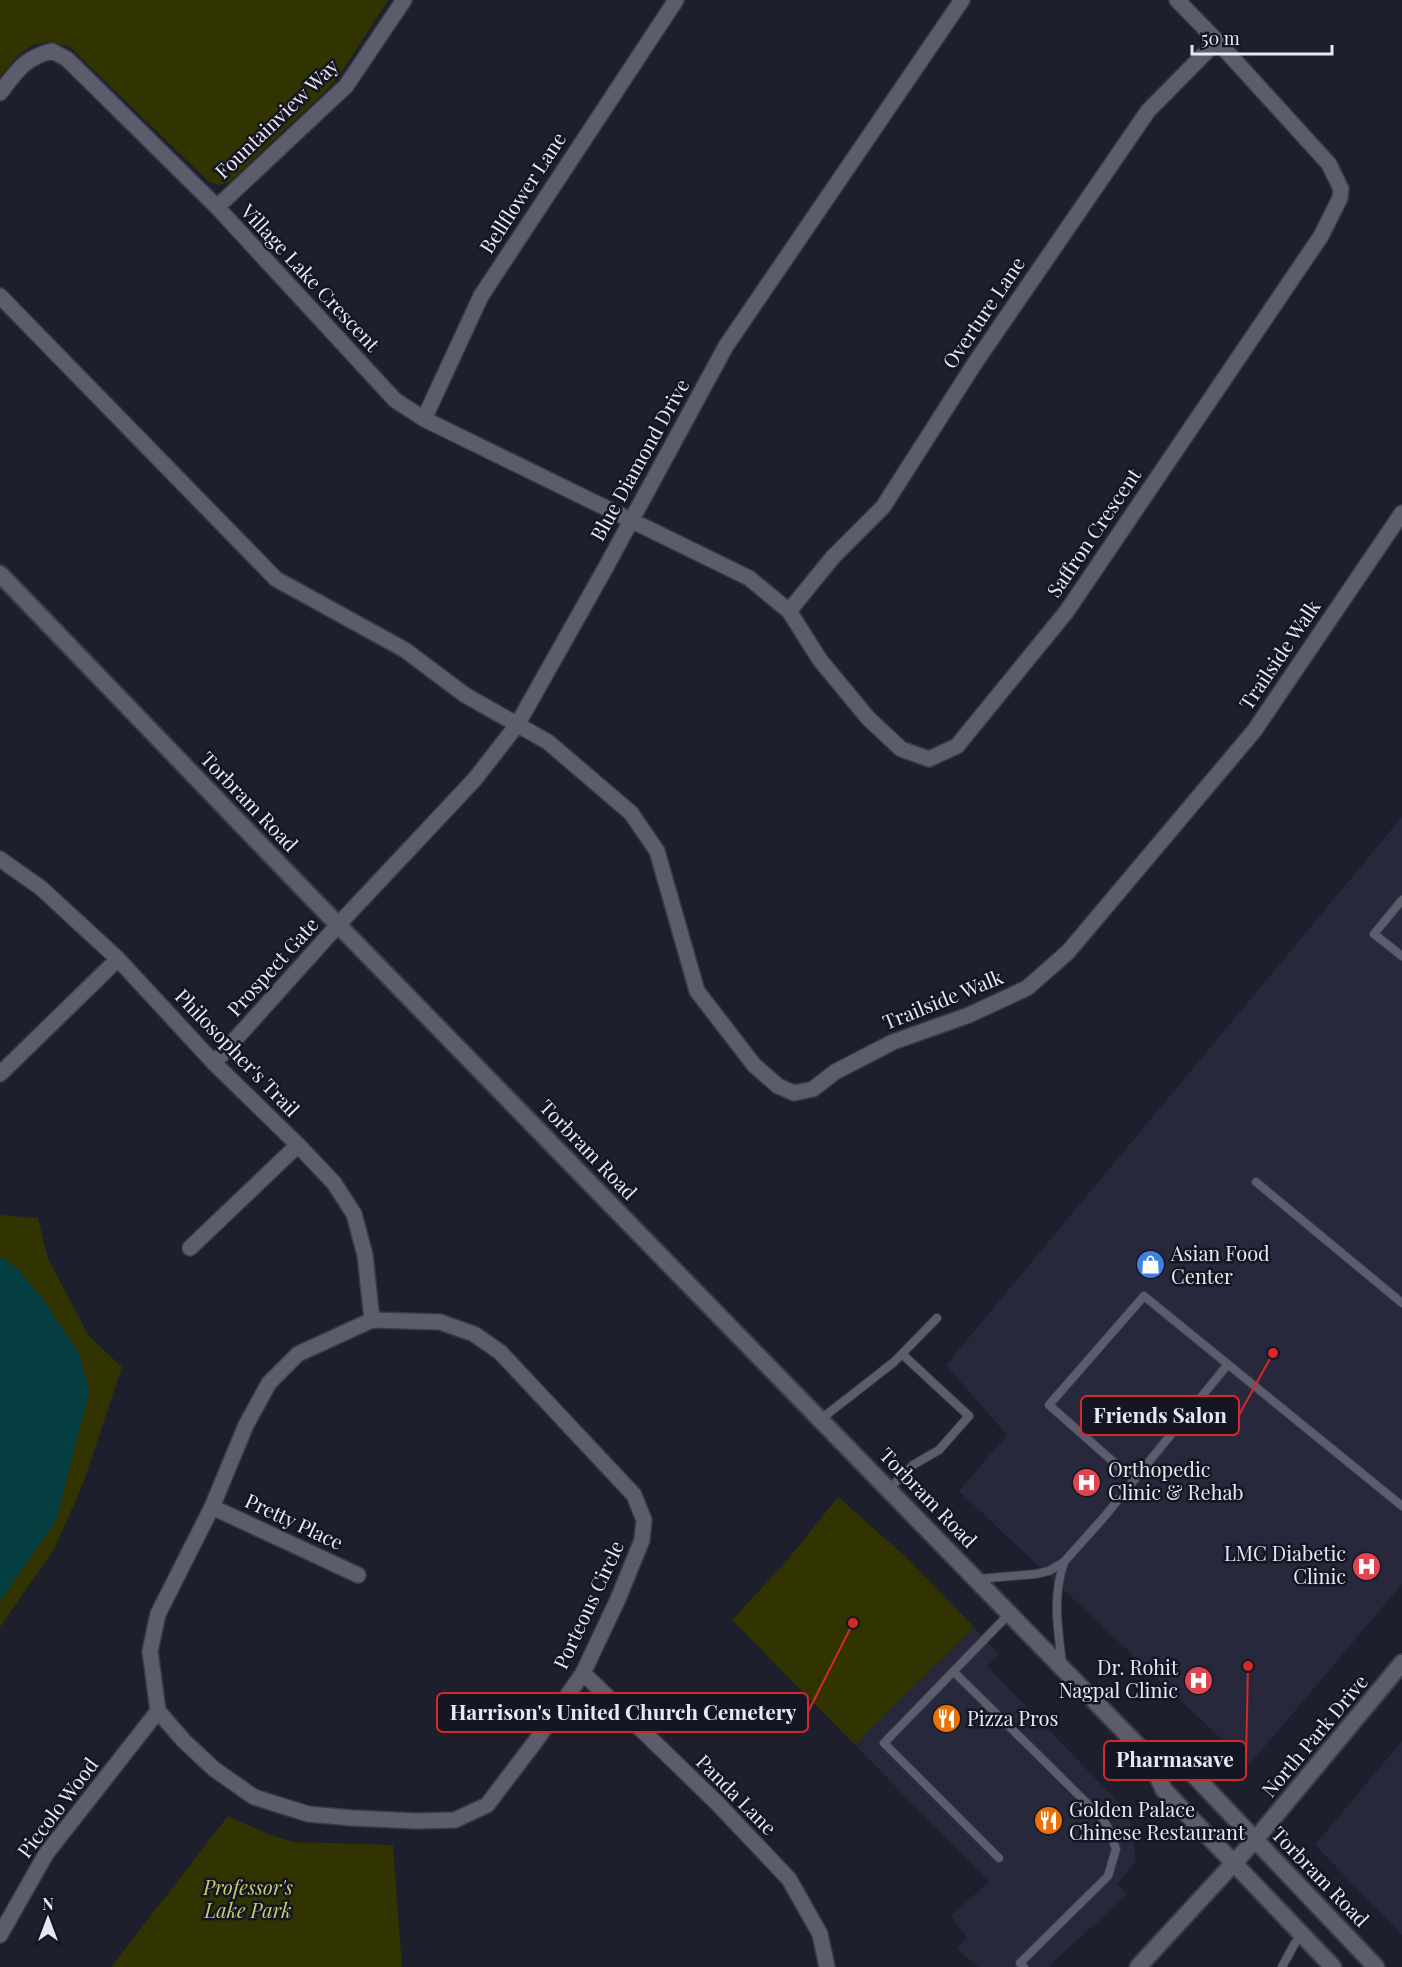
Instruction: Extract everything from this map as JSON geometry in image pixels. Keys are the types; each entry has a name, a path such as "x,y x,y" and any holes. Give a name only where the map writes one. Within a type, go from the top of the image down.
{"main road":[{"name":"Torbram Road","path":"0,574 1148,1756 1164,1790 1333,1967"},
{"name":"North Park Drive","path":"1138,1967 1256,1840 1402,1663"},
{"name":"Torbram Road","path":"1148,1756 1189,1770 1377,1967"}],"street":[{"name":"Fountainview Way","path":"217,207 346,86 404,0"},
{"name":"Bellflower Lane","path":"424,419 481,296 676,0"},
{"name":"Blue Diamond Drive","path":"338,924 475,779 517,725 726,346 962,0"},
{"name":"Saffron Crescent","path":"632,520 749,578 789,610 820,660 868,718 901,749 928,759 957,746 1067,610 1322,236 1340,198 1341,189 1329,164 1177,0"},
{"name":"Overture Lane","path":"789,610 833,557 883,507 975,363 1149,111 1217,41"},
{"name":"Village Lake Crescent","path":"0,93 20,67 35,55 52,51 68,59 217,207 395,400 424,419 632,520"},
{"path":"0,296 276,579 405,651 465,695 517,725"},
{"name":"Trailside Walk","path":"517,725 548,742 631,813 657,851 697,992 754,1065 777,1086 794,1094 813,1089 835,1072 892,1042 969,1015 1027,988 1068,952 1254,731 1402,513"},
{"name":"Philosopher's Trail","path":"0,859 41,888 118,959 214,1063 298,1145 333,1183 354,1214 365,1255 372,1320"},
{"name":"Prospect Gate","path":"214,1063 338,924"},
{"path":"0,1074 118,959"},
{"path":"190,1248 298,1145"},
{"name":"Porteous Circle","path":"372,1320 440,1322 474,1334 500,1352 634,1496 644,1520 642,1539 618,1599 583,1673 487,1805 455,1820 384,1820 308,1814 254,1797 213,1769 158,1711 150,1651 158,1614 212,1507 246,1425 269,1383 298,1354 372,1320"},
{"name":"Pretty Place","path":"212,1507 358,1575"},
{"name":"Panda Lane","path":"583,1673 717,1803 789,1879 820,1934 827,1967"},
{"name":"Piccolo Wood","path":"0,1935 46,1854 158,1711"}],"lane":[{"path":"1402,900 1374,934 1402,956"},
{"path":"1256,1182 1402,1303"},
{"path":"1134,1480 1049,1405 1144,1296 1402,1506"},
{"path":"821,1419 902,1354 937,1318"},
{"path":"889,1489 913,1466 939,1450 969,1416 902,1354"},
{"path":"977,1579 1036,1574 1049,1571 1064,1562 1228,1364"},
{"path":"1063,1668 1056,1608 1057,1590 1064,1562"},
{"path":"999,1858 884,1743 1010,1613"},
{"path":"954,1672 1103,1819 1116,1849 1108,1876 1020,1963 1024,1967"},
{"path":"1282,1967 1294,1943 1302,1936"}],"shaded area":[{"path":"1402,817 1402,1584 1249,1765 959,1491 1007,1435 946,1365"},
{"path":"0,1256 17,1268 42,1298 79,1353 89,1392 56,1520 0,1601"},
{"path":"974,1627 999,1655 987,1666 1129,1813 1136,1861 1117,1884 1128,1894 1050,1965 1051,1967 978,1967 957,1949 967,1937 950,1916 989,1882 855,1745"},
{"path":"1402,1741 1402,1935 1315,1845"}],"green space":[{"path":"0,0 388,0 343,70 328,89 229,182 219,185 209,182 70,47 58,43 47,43 29,47 0,77"},
{"path":"0,1215 38,1218 48,1259 89,1336 122,1367 83,1484 54,1549 0,1627 0,1601 56,1520 89,1392 79,1353 42,1298 17,1268 0,1256"},
{"path":"838,1497 906,1557 974,1627 855,1745 732,1620 789,1558"},
{"name":"Professor's Lake Park","path":"228,1816 270,1835 294,1842 393,1845 402,1967 111,1967"}],"place":[{"name":"Asian Food Center","path":"1150,1265"},
{"name":"Friends Salon","path":"1273,1353"},
{"name":"Orthopedic Clinic & Rehab","path":"1087,1482"},
{"name":"LMC Diabetic Clinic","path":"1367,1566"},
{"name":"Harrison's United Church Cemetery","path":"853,1623"},
{"name":"Pharmasave","path":"1248,1666"},
{"name":"Dr. Rohit Nagpal Clinic","path":"1199,1680"},
{"name":"Pizza Pros","path":"946,1719"},
{"name":"Golden Palace Chinese Restaurant","path":"1048,1821"}]}
